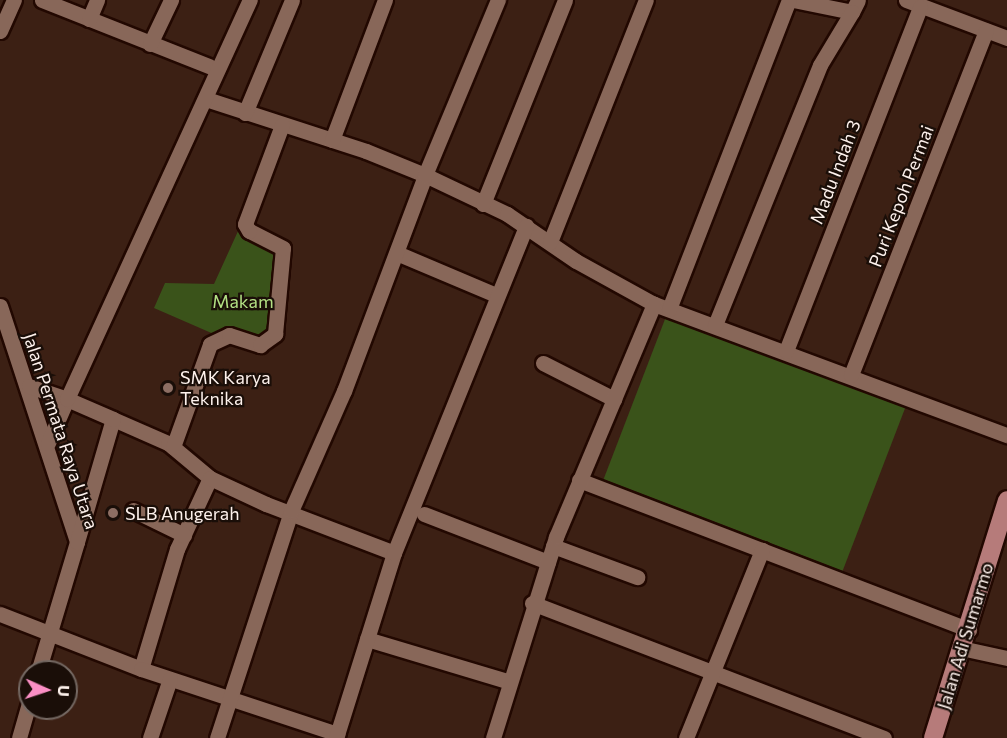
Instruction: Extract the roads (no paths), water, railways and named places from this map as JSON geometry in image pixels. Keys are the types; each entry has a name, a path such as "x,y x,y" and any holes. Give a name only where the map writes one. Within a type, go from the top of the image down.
{"main road":[{"name":"Jalan Adi Sumarmo","path":"933,738 961,648 969,630 1007,500"}],"street":[{"path":"0,31 14,0"},
{"path":"42,0 209,66"},
{"path":"89,19 98,0"},
{"path":"150,44 171,0"},
{"path":"48,443 250,0"},
{"path":"245,113 292,0"},
{"path":"332,140 385,0"},
{"path":"217,738 291,511 399,254 425,175 498,0"},
{"path":"483,204 565,0"},
{"path":"550,242 646,0"},
{"path":"493,738 532,603 579,480 614,399 662,306 789,0"},
{"path":"714,325 820,65 855,6 793,0"},
{"path":"913,3 1007,38"},
{"name":"Madu Indah 3","path":"786,351 913,3"},
{"name":"Puri Kepoh Permai","path":"851,375 986,31"},
{"path":"206,99 332,140 425,175 526,226 607,279 662,306 1007,435"},
{"path":"172,447 210,344 229,335 260,345 275,334 283,248 249,231 246,219 282,125"},
{"path":"0,614 48,635 141,669 337,736 394,553 496,295 526,226"},
{"path":"399,254 496,295"},
{"name":"Jalan Permata Raya Utara","path":"0,306 48,443 77,542 41,660"},
{"path":"543,363 614,399"},
{"path":"29,387 67,399 172,447 210,478 266,504 291,511 394,553"},
{"path":"77,542 113,419"},
{"path":"141,669 158,603 184,535 210,478"},
{"path":"579,480 969,630"},
{"path":"133,510 184,535"},
{"path":"424,514 548,562"},
{"path":"553,546 638,577"},
{"path":"686,738 762,550"},
{"path":"532,603 884,738"},
{"path":"367,639 510,682"},
{"path":"961,648 1007,658"},
{"path":"150,738 170,679"},
{"path":"19,738 24,720"}],"place":[{"name":"SMK Karya Teknika","path":"168,388"},
{"name":"SLB Anugerah","path":"113,513"}],"park label":[{"name":"Makam","path":"243,301"}]}
